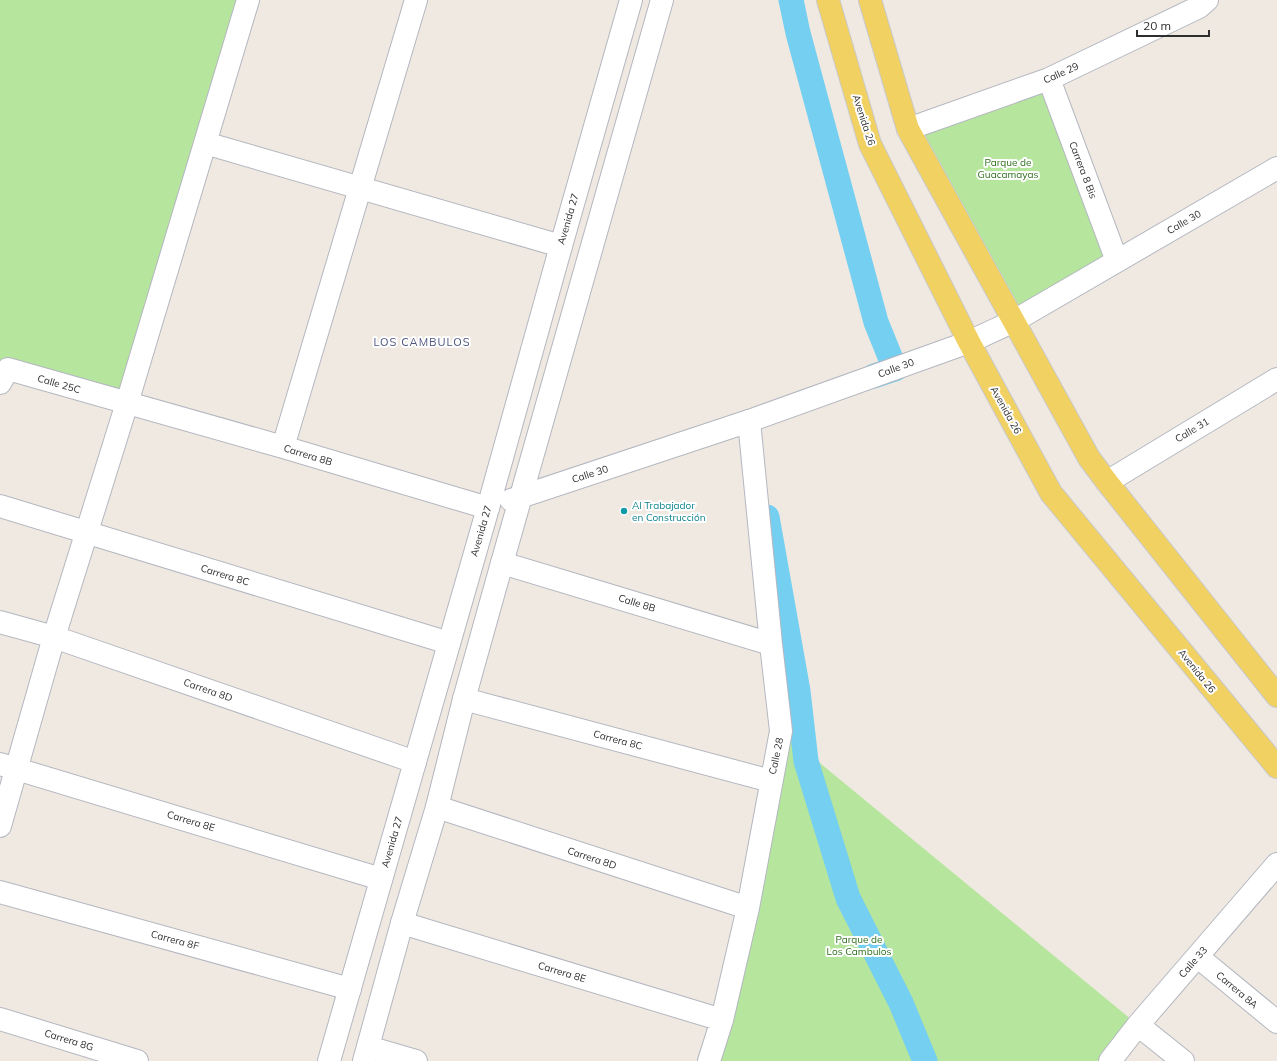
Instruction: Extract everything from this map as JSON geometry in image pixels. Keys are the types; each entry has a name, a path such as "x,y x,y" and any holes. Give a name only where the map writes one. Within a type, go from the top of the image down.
{"main road":[{"name":"Avenida 26","path":"828,0 870,144 969,342 1051,493 1277,767"},
{"path":"870,0 908,129 1089,458 1277,696"}],"street":[{"path":"0,826 9,766 54,637 127,403 248,0"},
{"path":"283,448 416,0"},
{"name":"Avenida 27","path":"329,1061 488,508 631,0"},
{"path":"416,1061 366,1054 402,924 437,807 464,699 502,563 662,0"},
{"name":"Calle 29","path":"908,129 1049,79 1199,7 1207,0"},
{"name":"Carrera 8 Bis","path":"1049,79 1117,260"},
{"path":"205,143 561,246"},
{"name":"Calle 30","path":"488,508 749,421 969,342 1014,321 1277,168"},
{"name":"Calle 25C","path":"0,383 8,369 127,403"},
{"name":"Calle 31","path":"1107,482 1276,382"},
{"name":"Carrera 8B","path":"127,403 488,508"},
{"name":"Calle 28","path":"709,1061 722,1020 748,908 781,731 749,421"},
{"name":"Carrera 8C","path":"0,506 449,643"},
{"name":"Calle 8B","path":"502,563 771,644"},
{"name":"Carrera 8D","path":"0,622 54,637 415,762"},
{"name":"Carrera 8C","path":"464,699 771,781"},
{"name":"Carrera 8E","path":"9,766 381,879"},
{"name":"Carrera 8D","path":"437,807 748,908"},
{"name":"Calle 33","path":"1110,1061 1138,1025 1277,864"},
{"name":"Carrera 8F","path":"0,892 350,989"},
{"name":"Carrera 8E","path":"402,924 722,1020"},
{"name":"Carrera 8A","path":"1198,957 1277,1022"},
{"name":"Carrera 8G","path":"0,1019 137,1061"},
{"path":"1138,1025 1183,1061"}],"green space":[{"path":"0,0 248,0 127,403 0,366"},
{"name":"Parque de Guacamayas","path":"1049,79 1117,261 1014,321 908,129"},
{"name":"Parque de Los Cambulos","path":"781,731 1138,1025 1108,1061 710,1061"}],"waterway":[{"path":"791,0 798,33 876,322 895,369 874,376"},
{"path":"767,517 798,691 806,761 848,898 901,1003 925,1061"}],"place":[{"name":"Al Trabajador en Construcción","path":"624,511"}],"district":[{"name":"LOS CAMBULOS","path":"422,342"}]}
